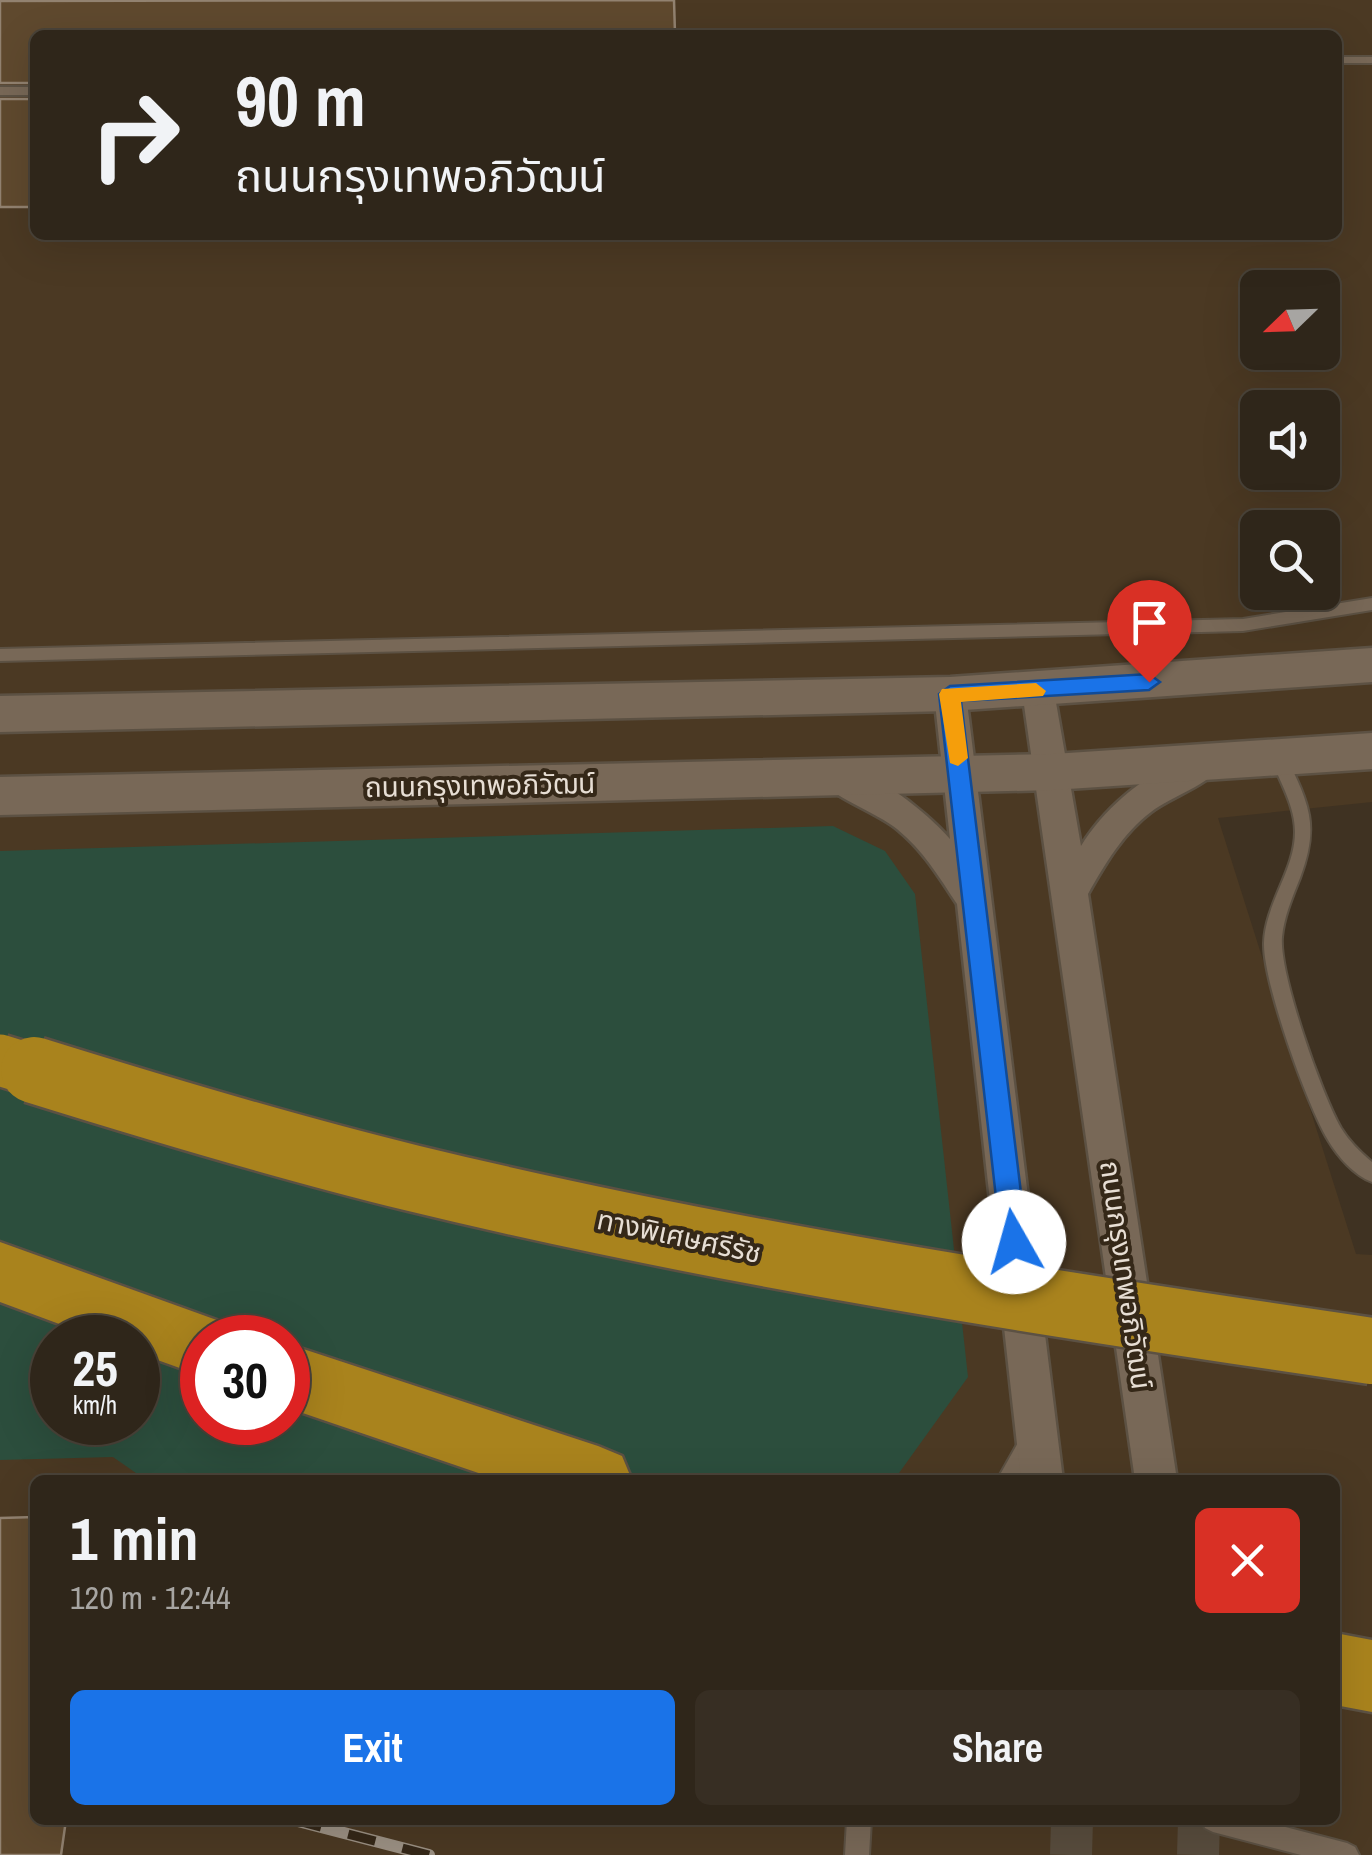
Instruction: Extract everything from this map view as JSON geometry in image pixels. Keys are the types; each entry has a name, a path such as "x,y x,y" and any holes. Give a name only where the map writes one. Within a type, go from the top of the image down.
{"highway":[{"name":"ทางพิเศษศรีรัช","path":"0,1060 160,1110 469,1192 784,1258 1083,1310 1372,1351"},
{"path":"0,1272 180,1337"},
{"path":"310,1383 583,1475"},
{"path":"1340,1670 1372,1676"}],"street":[{"path":"0,714 1038,691 1372,665"},
{"name":"ถนนกรุงเทพอภิวัฒน์","path":"1038,691 1054,772 1155,1475"},
{"path":"950,694 1041,1475"},
{"name":"ถนนกรุงเทพอภิวัฒน์","path":"0,796 1054,772 1372,751"},
{"path":"1070,894 1103,837 1124,812 1154,790 1206,763"},
{"path":"834,777 878,796 916,821 943,850 975,904"}],"lane":[{"path":"1342,60 1372,60"},
{"path":"0,91 30,91"},
{"path":"0,654 1243,626 1372,604"},
{"path":"1279,759 1299,808 1304,837 1276,911 1272,949 1305,1061 1332,1130 1356,1162 1372,1173"},
{"path":"1011,1475 1036,1430"},
{"path":"857,1855 859,1825"},
{"path":"1232,1825 1347,1855"}],"shaded area":[{"path":"0,0 1372,0 1372,802 1218,818 1356,1254 1372,1255 1372,1855 0,1855"}],"green space":[{"path":"833,826 885,851 915,894 968,1377 898,1475 139,1475 113,1457 0,1460 0,851"}],"building":[{"path":"674,0 675,30 30,30 30,83 0,83 0,1"},
{"path":"0,99 30,99 30,207 0,207"},
{"path":"30,1517 30,1825 65,1825 61,1855 0,1855 0,1518"}],"tunnel":[{"path":"1071,1855 1072,1825"},
{"path":"1198,1855 1199,1825"}],"railway":[{"path":"313,1825 429,1855"}],"slow traffic":[{"path":"958,758 950,694 1036,691"}],"route":[{"path":"1014,1242 950,694 1149,682"}]}
